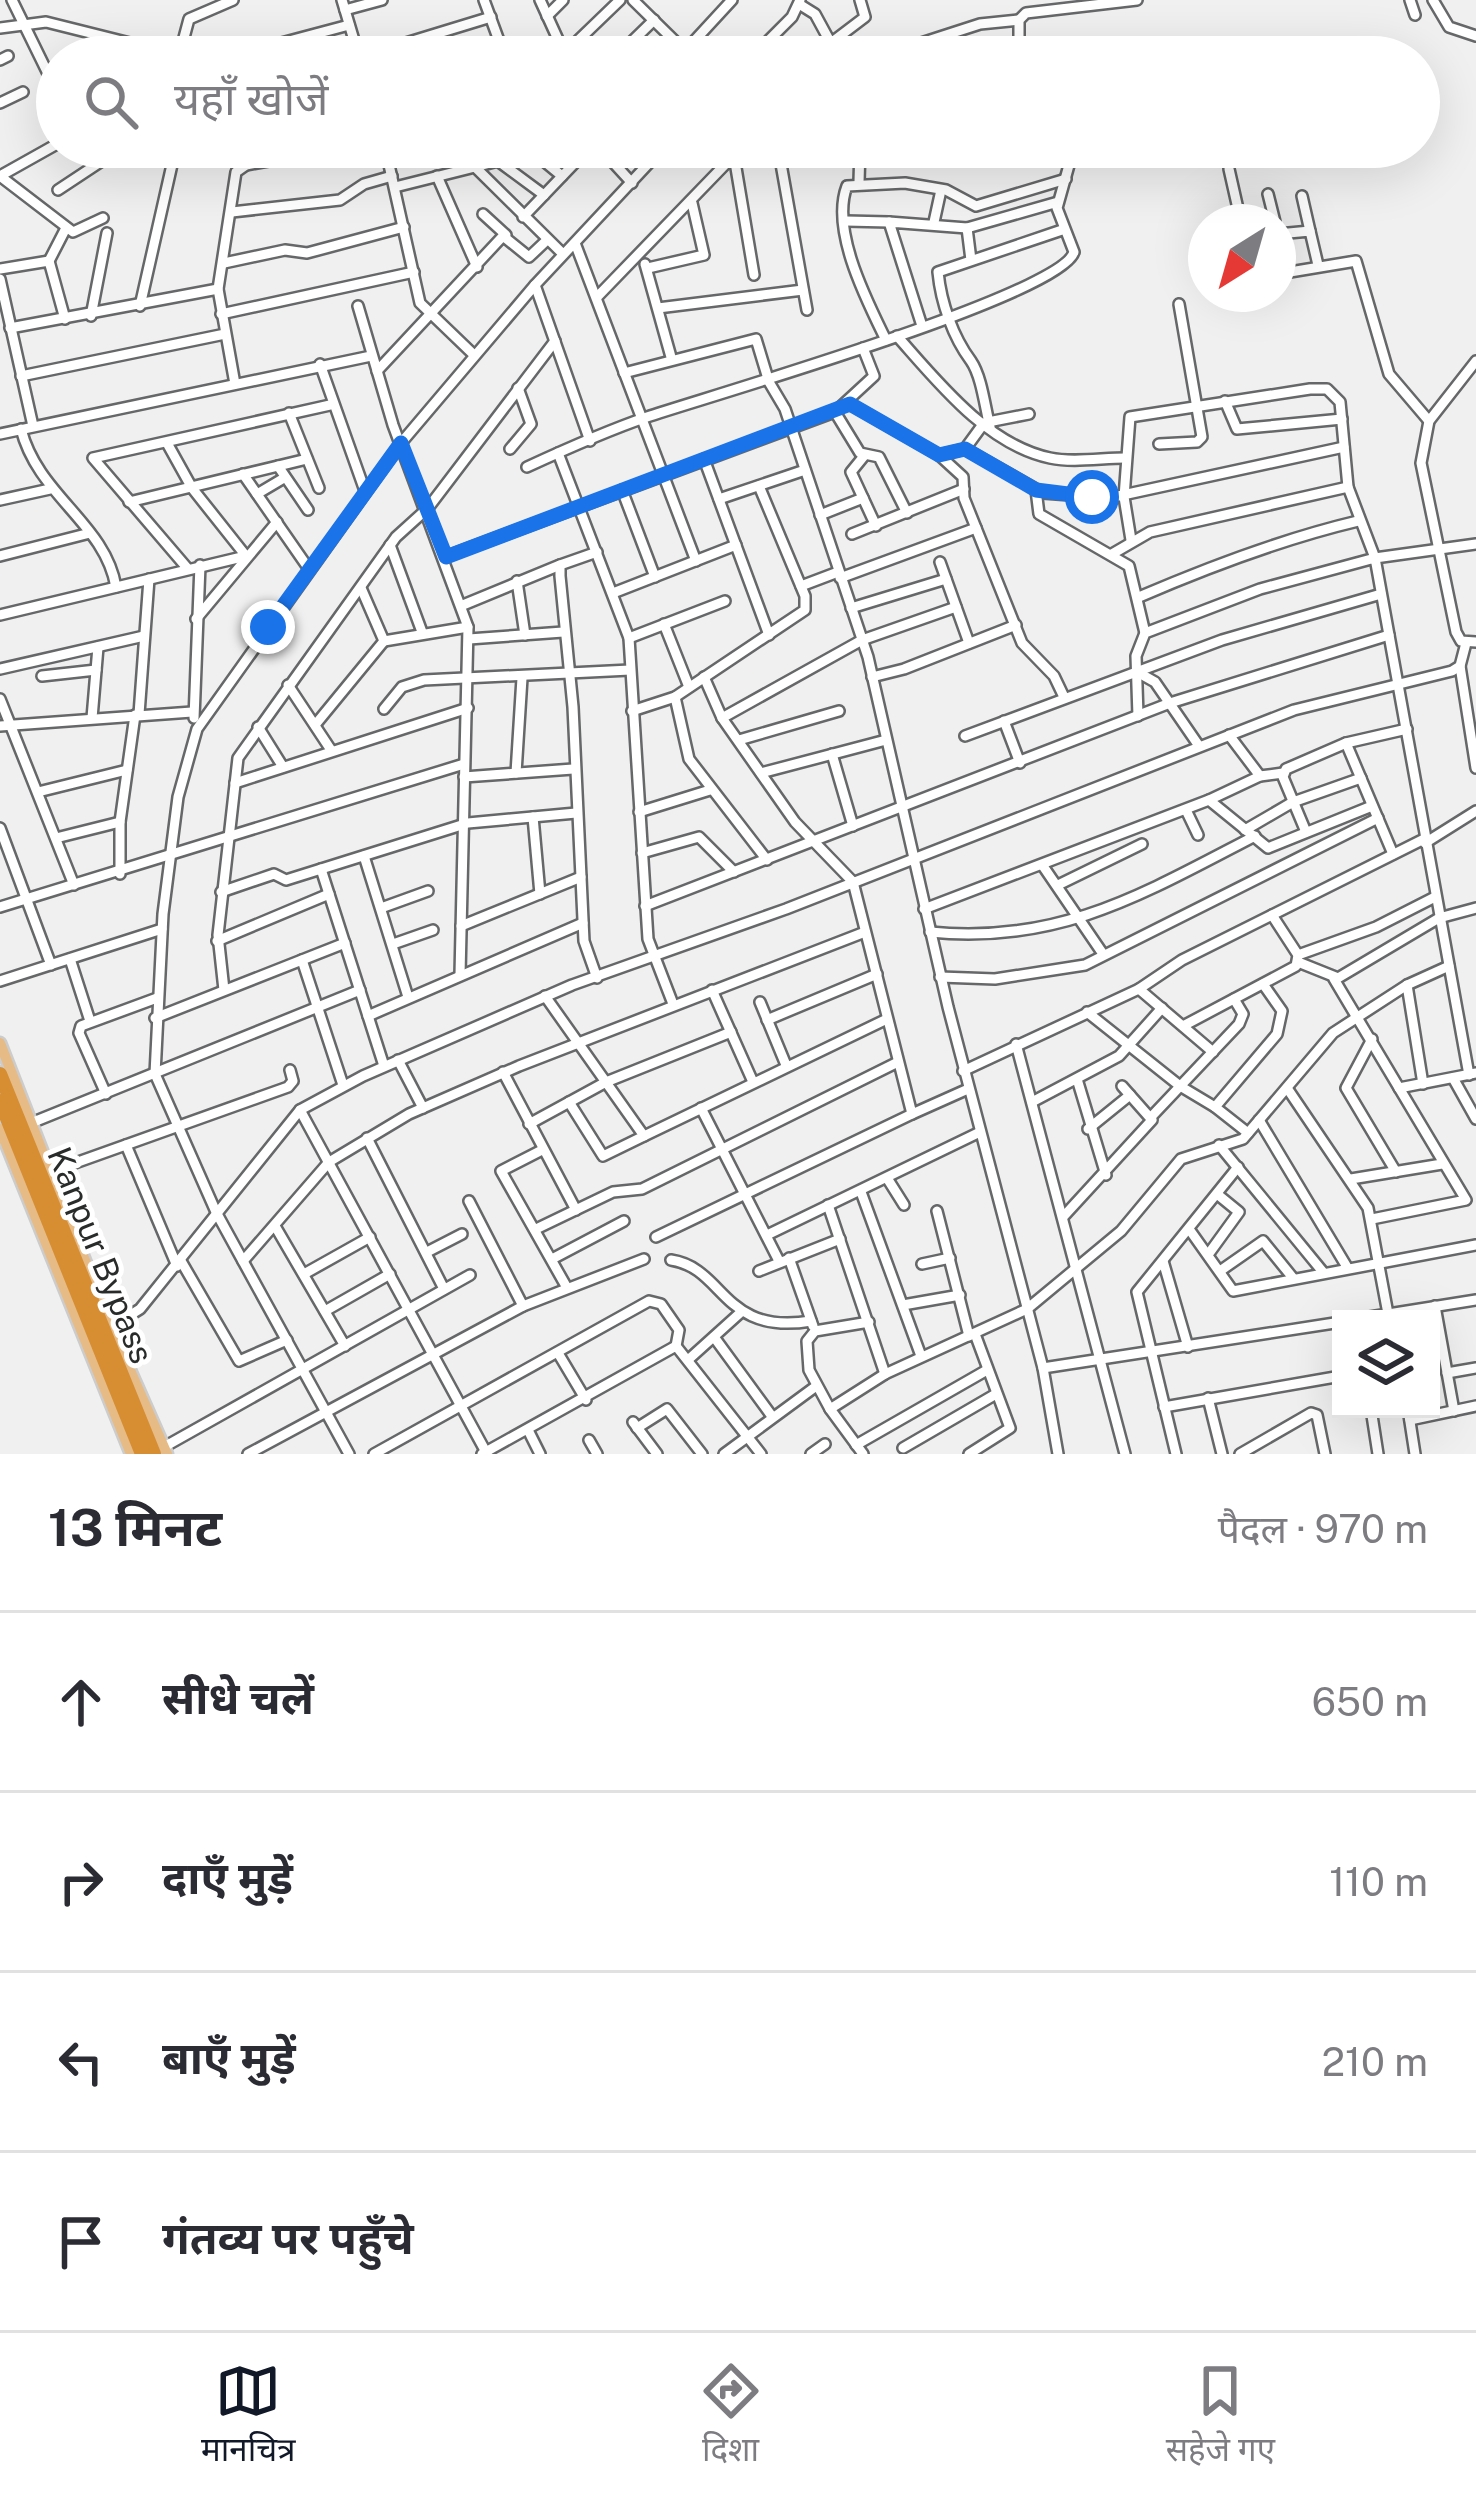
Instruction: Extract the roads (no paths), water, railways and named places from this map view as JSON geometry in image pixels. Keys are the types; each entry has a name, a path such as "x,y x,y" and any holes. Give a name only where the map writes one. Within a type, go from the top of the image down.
{"highway":[{"name":"Kanpur Bypass","path":"0,1074 162,1452"},
{"name":"Kanpur Bypass","path":"0,1101 142,1454"}],"main road":[{"path":"0,1043 162,1452"},
{"path":"0,1129 131,1454"}],"street":[{"path":"12,0 36,45"},
{"path":"183,36 189,19 233,0"},
{"path":"353,36 343,5 382,0"},
{"path":"484,0 498,36"},
{"path":"540,0 556,36"},
{"path":"547,16 563,0"},
{"path":"585,36 620,0"},
{"path":"700,36 732,0"},
{"path":"840,36 865,17 860,0"},
{"path":"1024,0 1030,12"},
{"path":"943,36 980,24 1019,20 1030,12 1137,0"},
{"path":"1410,0 1415,15"},
{"path":"1432,0 1449,27 1476,36"},
{"path":"641,2 671,36"},
{"path":"770,36 800,2 815,14 825,36"},
{"path":"429,36 491,17"},
{"path":"638,36 654,20"},
{"path":"1018,36 1019,20"},
{"path":"0,28 46,22 109,36"},
{"path":"309,36 350,25"},
{"path":"0,103 23,92"},
{"path":"36,156 0,176 66,229 80,232 103,218"},
{"path":"58,190 91,168"},
{"path":"140,306 171,168"},
{"path":"235,384 218,290 236,172 242,168"},
{"path":"390,168 428,316 473,354"},
{"path":"232,212 340,200 364,184 467,168"},
{"path":"477,168 563,254"},
{"path":"509,168 544,195"},
{"path":"552,168 562,176"},
{"path":"523,217 570,168"},
{"path":"618,168 632,183"},
{"path":"349,1454 216,1212 155,1074 162,929 178,797 197,729 365,491 473,354 645,168"},
{"path":"598,296 723,168"},
{"path":"740,168 754,274"},
{"path":"782,168 807,310"},
{"path":"859,168 859,182"},
{"path":"527,467 641,419 769,382 1029,286 1071,261 1074,252 1062,230 1059,202 1068,168"},
{"path":"1229,169 1237,204"},
{"path":"437,176 477,267"},
{"path":"1067,179 976,206 941,190 859,182 845,190 846,221 868,304 892,338 957,404 1047,458 1125,458"},
{"path":"934,222 941,190"},
{"path":"1268,194 1270,204"},
{"path":"1303,196 1318,265"},
{"path":"1004,198 1010,215"},
{"path":"648,268 704,256 692,202"},
{"path":"846,221 934,222 967,228 1059,202"},
{"path":"483,214 529,257 548,240"},
{"path":"889,222 922,326"},
{"path":"224,263 285,250 307,253 404,227"},
{"path":"967,228 971,260"},
{"path":"65,319 49,261 66,229"},
{"path":"987,424 971,362 961,353 938,272 1062,230"},
{"path":"1296,232 1310,231"},
{"path":"91,316 107,233"},
{"path":"377,371 506,235"},
{"path":"575,243 696,561"},
{"path":"640,254 648,268 671,357"},
{"path":"0,269 49,261"},
{"path":"1296,270 1356,261 1389,374 1429,421"},
{"path":"221,314 414,272"},
{"path":"0,279 21,376 29,460 109,556 116,587"},
{"path":"535,285 590,441"},
{"path":"10,328 218,290"},
{"path":"658,308 803,290"},
{"path":"1159,444 1201,440 1180,304"},
{"path":"358,306 401,443 463,604 468,633 460,975"},
{"path":"21,376 225,334"},
{"path":"624,373 671,357 756,339 769,382 792,429 872,676 963,1071 1043,1368 1058,1454"},
{"path":"224,990 217,941 238,758 390,545 428,508 554,341"},
{"path":"0,350 14,346"},
{"path":"446,557 836,412 850,404 874,376 863,348"},
{"path":"0,434 371,356"},
{"path":"1476,361 1429,421 1421,482 1456,632 1471,642 1460,666 1476,769"},
{"path":"320,364 330,405 365,491"},
{"path":"510,448 531,424 518,388"},
{"path":"1131,540 1124,496 1130,417 1327,389 1340,403 1348,487 1375,558 1435,897 1472,1074 1399,1088"},
{"path":"1226,401 1237,429 1342,418"},
{"path":"850,404 939,455 964,486 1022,644 1054,676 1064,697"},
{"path":"188,569 93,458 330,405"},
{"path":"836,412 864,456"},
{"path":"290,413 319,488"},
{"path":"939,455 965,449 987,424 1029,414"},
{"path":"166,443 192,488 246,556"},
{"path":"965,449 1036,490 1124,496 1344,447"},
{"path":"558,453 629,638 644,906 652,958 673,1004"},
{"path":"876,526 851,469 864,456 879,457 907,513"},
{"path":"704,458 770,635"},
{"path":"129,502 307,459"},
{"path":"278,466 308,511"},
{"path":"719,499 806,470"},
{"path":"852,534 964,486 974,471"},
{"path":"243,474 309,569"},
{"path":"257,494 284,478"},
{"path":"632,711 675,697 805,610 801,586 759,486"},
{"path":"1112,554 1131,540 1286,497 1348,487"},
{"path":"0,500 50,489"},
{"path":"622,490 655,577"},
{"path":"1036,490 1039,514 1129,566 1145,633 1136,656 1138,716"},
{"path":"820,514 863,498"},
{"path":"1139,597 1228,559 1254,556 1300,535 1358,521"},
{"path":"196,619 277,522"},
{"path":"801,586 976,527"},
{"path":"0,556 90,533"},
{"path":"1145,633 1260,589 1375,558 1476,544"},
{"path":"390,545 422,632"},
{"path":"613,592 736,545"},
{"path":"463,604 596,552"},
{"path":"0,614 246,556"},
{"path":"940,562 969,644"},
{"path":"197,729 192,712 200,566"},
{"path":"560,566 584,923 597,978"},
{"path":"120,874 120,822 137,714 149,579"},
{"path":"851,608 946,579"},
{"path":"517,581 525,635"},
{"path":"361,588 384,641"},
{"path":"965,736 1254,629 1381,594"},
{"path":"629,638 725,601"},
{"path":"722,718 862,640 956,607"},
{"path":"664,624 689,687"},
{"path":"872,676 1016,625"},
{"path":"315,725 384,641 422,632 563,632"},
{"path":"644,906 1170,703 1389,635"},
{"path":"0,669 144,636"},
{"path":"92,718 98,647"},
{"path":"111,1327 132,1316 179,1263 300,1111 344,1085 544,996 916,858 1294,710 1460,666"},
{"path":"42,676 96,670"},
{"path":"384,709 408,684 630,670"},
{"path":"1138,673 1155,682 1199,746"},
{"path":"516,773 522,677"},
{"path":"704,677 722,718 761,773 813,842 853,882 912,1114"},
{"path":"288,685 332,750"},
{"path":"675,697 686,749 710,790 767,860"},
{"path":"0,699 5,725 38,792 74,886"},
{"path":"235,784 468,708"},
{"path":"739,740 839,711"},
{"path":"5,725 192,712"},
{"path":"1004,721 1020,763"},
{"path":"258,727 283,767"},
{"path":"924,909 1043,866 1260,776 1283,773 1346,743 1407,729"},
{"path":"1229,735 1260,776"},
{"path":"761,773 886,740"},
{"path":"1346,743 1393,854"},
{"path":"832,754 853,826"},
{"path":"0,907 169,859 464,764"},
{"path":"464,777 573,769"},
{"path":"38,792 127,770"},
{"path":"1283,773 1306,832"},
{"path":"930,932 1012,936 1083,920 1250,833 1293,802 1361,778"},
{"path":"639,812 710,790"},
{"path":"1209,800 1268,848 1372,806"},
{"path":"1186,809 1198,835"},
{"path":"963,1071 1138,989 1182,960 1425,841 1476,811"},
{"path":"221,892 274,874 286,880 463,824 576,813"},
{"path":"533,817 540,894"},
{"path":"940,977 1061,972 1378,818"},
{"path":"56,838 120,822"},
{"path":"0,828 51,965"},
{"path":"642,853 699,837 734,872"},
{"path":"1058,885 1142,844"},
{"path":"364,856 408,997"},
{"path":"1043,866 1103,954"},
{"path":"321,869 384,1066"},
{"path":"460,926 581,877"},
{"path":"381,908 428,891"},
{"path":"217,941 329,895"},
{"path":"1183,1026 1263,984 1298,958 1435,897"},
{"path":"1334,979 1439,918 1476,908"},
{"path":"1272,915 1298,958 1334,979 1466,1200 1372,1220"},
{"path":"368,1016 584,923"},
{"path":"0,981 162,929"},
{"path":"393,944 433,930"},
{"path":"244,1261 328,1162 423,1108 673,1004 865,932"},
{"path":"155,1018 345,943"},
{"path":"70,958 89,1021"},
{"path":"302,960 344,1085"},
{"path":"830,1409 885,1374 1027,1309 1121,1231 1181,1159 1248,1133 1333,1034 1407,985 1449,966"},
{"path":"767,1019 877,974"},
{"path":"1215,1107 1277,1034 1282,1011 1263,984"},
{"path":"1407,985 1423,1084"},
{"path":"1138,989 1213,1052"},
{"path":"32,1123 359,990"},
{"path":"712,990 753,1082"},
{"path":"544,996 644,1136"},
{"path":"106,1094 79,1033 89,1021 157,998"},
{"path":"1063,1217 1243,1018 1234,999"},
{"path":"760,1002 786,1065"},
{"path":"1032,1102 1129,1045 1162,1008"},
{"path":"1087,1012 1248,1133"},
{"path":"569,1102 603,1156 887,1019"},
{"path":"529,1124 605,1082 731,1032"},
{"path":"1372,1039 1346,1088 1396,1172"},
{"path":"1016,1044 1125,1454"},
{"path":"398,1060 423,1108"},
{"path":"536,1229 620,1189 642,1189 898,1062"},
{"path":"50,1172 289,1087 293,1082 290,1070"},
{"path":"503,1072 576,1210"},
{"path":"1453,1078 1476,1119"},
{"path":"1077,1079 1088,1129 1106,1174"},
{"path":"1122,1086 1152,1116"},
{"path":"1287,1088 1351,1180 1372,1220 1387,1310"},
{"path":"656,1237 968,1089"},
{"path":"1088,1129 1130,1095"},
{"path":"701,1108 766,1235 784,1259 813,1326 806,1353 815,1387 860,1449 987,1370"},
{"path":"300,1111 410,1310 461,1405 485,1453 676,1346 679,1330 652,1300 559,1354 461,1405 374,1454"},
{"path":"1259,1120 1348,1267"},
{"path":"766,1235 980,1132"},
{"path":"368,1138 444,1289"},
{"path":"126,1144 179,1263 236,1359 245,1363 287,1340"},
{"path":"1219,1145 1323,1272"},
{"path":"542,1150 501,1171 566,1286"},
{"path":"1351,1180 1442,1164"},
{"path":"1176,1454 1137,1292 1238,1167"},
{"path":"887,1178 904,1205"},
{"path":"860,1192 921,1356"},
{"path":"1210,1252 1239,1212 1217,1193"},
{"path":"470,1201 524,1306"},
{"path":"828,1205 885,1374"},
{"path":"937,1211 972,1335 1010,1428 969,1454"},
{"path":"552,1259 624,1221"},
{"path":"275,1226 345,1346"},
{"path":"1189,1229 1234,1291 1476,1245"},
{"path":"428,1252 462,1234"},
{"path":"304,1274 370,1238"},
{"path":"759,1271 840,1238"},
{"path":"883,1248 895,1241"},
{"path":"1220,1271 1263,1241 1293,1277"},
{"path":"922,1264 950,1258"},
{"path":"248,1454 524,1306 644,1259"},
{"path":"671,1260 694,1266 740,1313 813,1326 868,1322"},
{"path":"1163,1261 1189,1347"},
{"path":"325,1311 390,1274"},
{"path":"162,1452 470,1275"},
{"path":"904,1305 960,1295"},
{"path":"1418,1310 1476,1300"},
{"path":"1435,1306 1454,1411"},
{"path":"689,1359 740,1313"},
{"path":"1043,1368 1332,1323"},
{"path":"714,1336 771,1415"},
{"path":"676,1346 761,1454"},
{"path":"559,1354 586,1400"},
{"path":"1447,1373 1476,1368"},
{"path":"1164,1407 1332,1377"},
{"path":"724,1454 815,1387"},
{"path":"903,1448 996,1394"},
{"path":"1208,1398 1222,1454"},
{"path":"1440,1412 1476,1406"},
{"path":"657,1454 635,1425 667,1409 702,1454"},
{"path":"1240,1454 1311,1413 1318,1415 1321,1453"},
{"path":"1372,1418 1378,1454"},
{"path":"1409,1418 1415,1454"},
{"path":"528,1430 540,1454"},
{"path":"589,1440 597,1454"},
{"path":"638,1454 649,1443"},
{"path":"812,1454 825,1444"}]}
